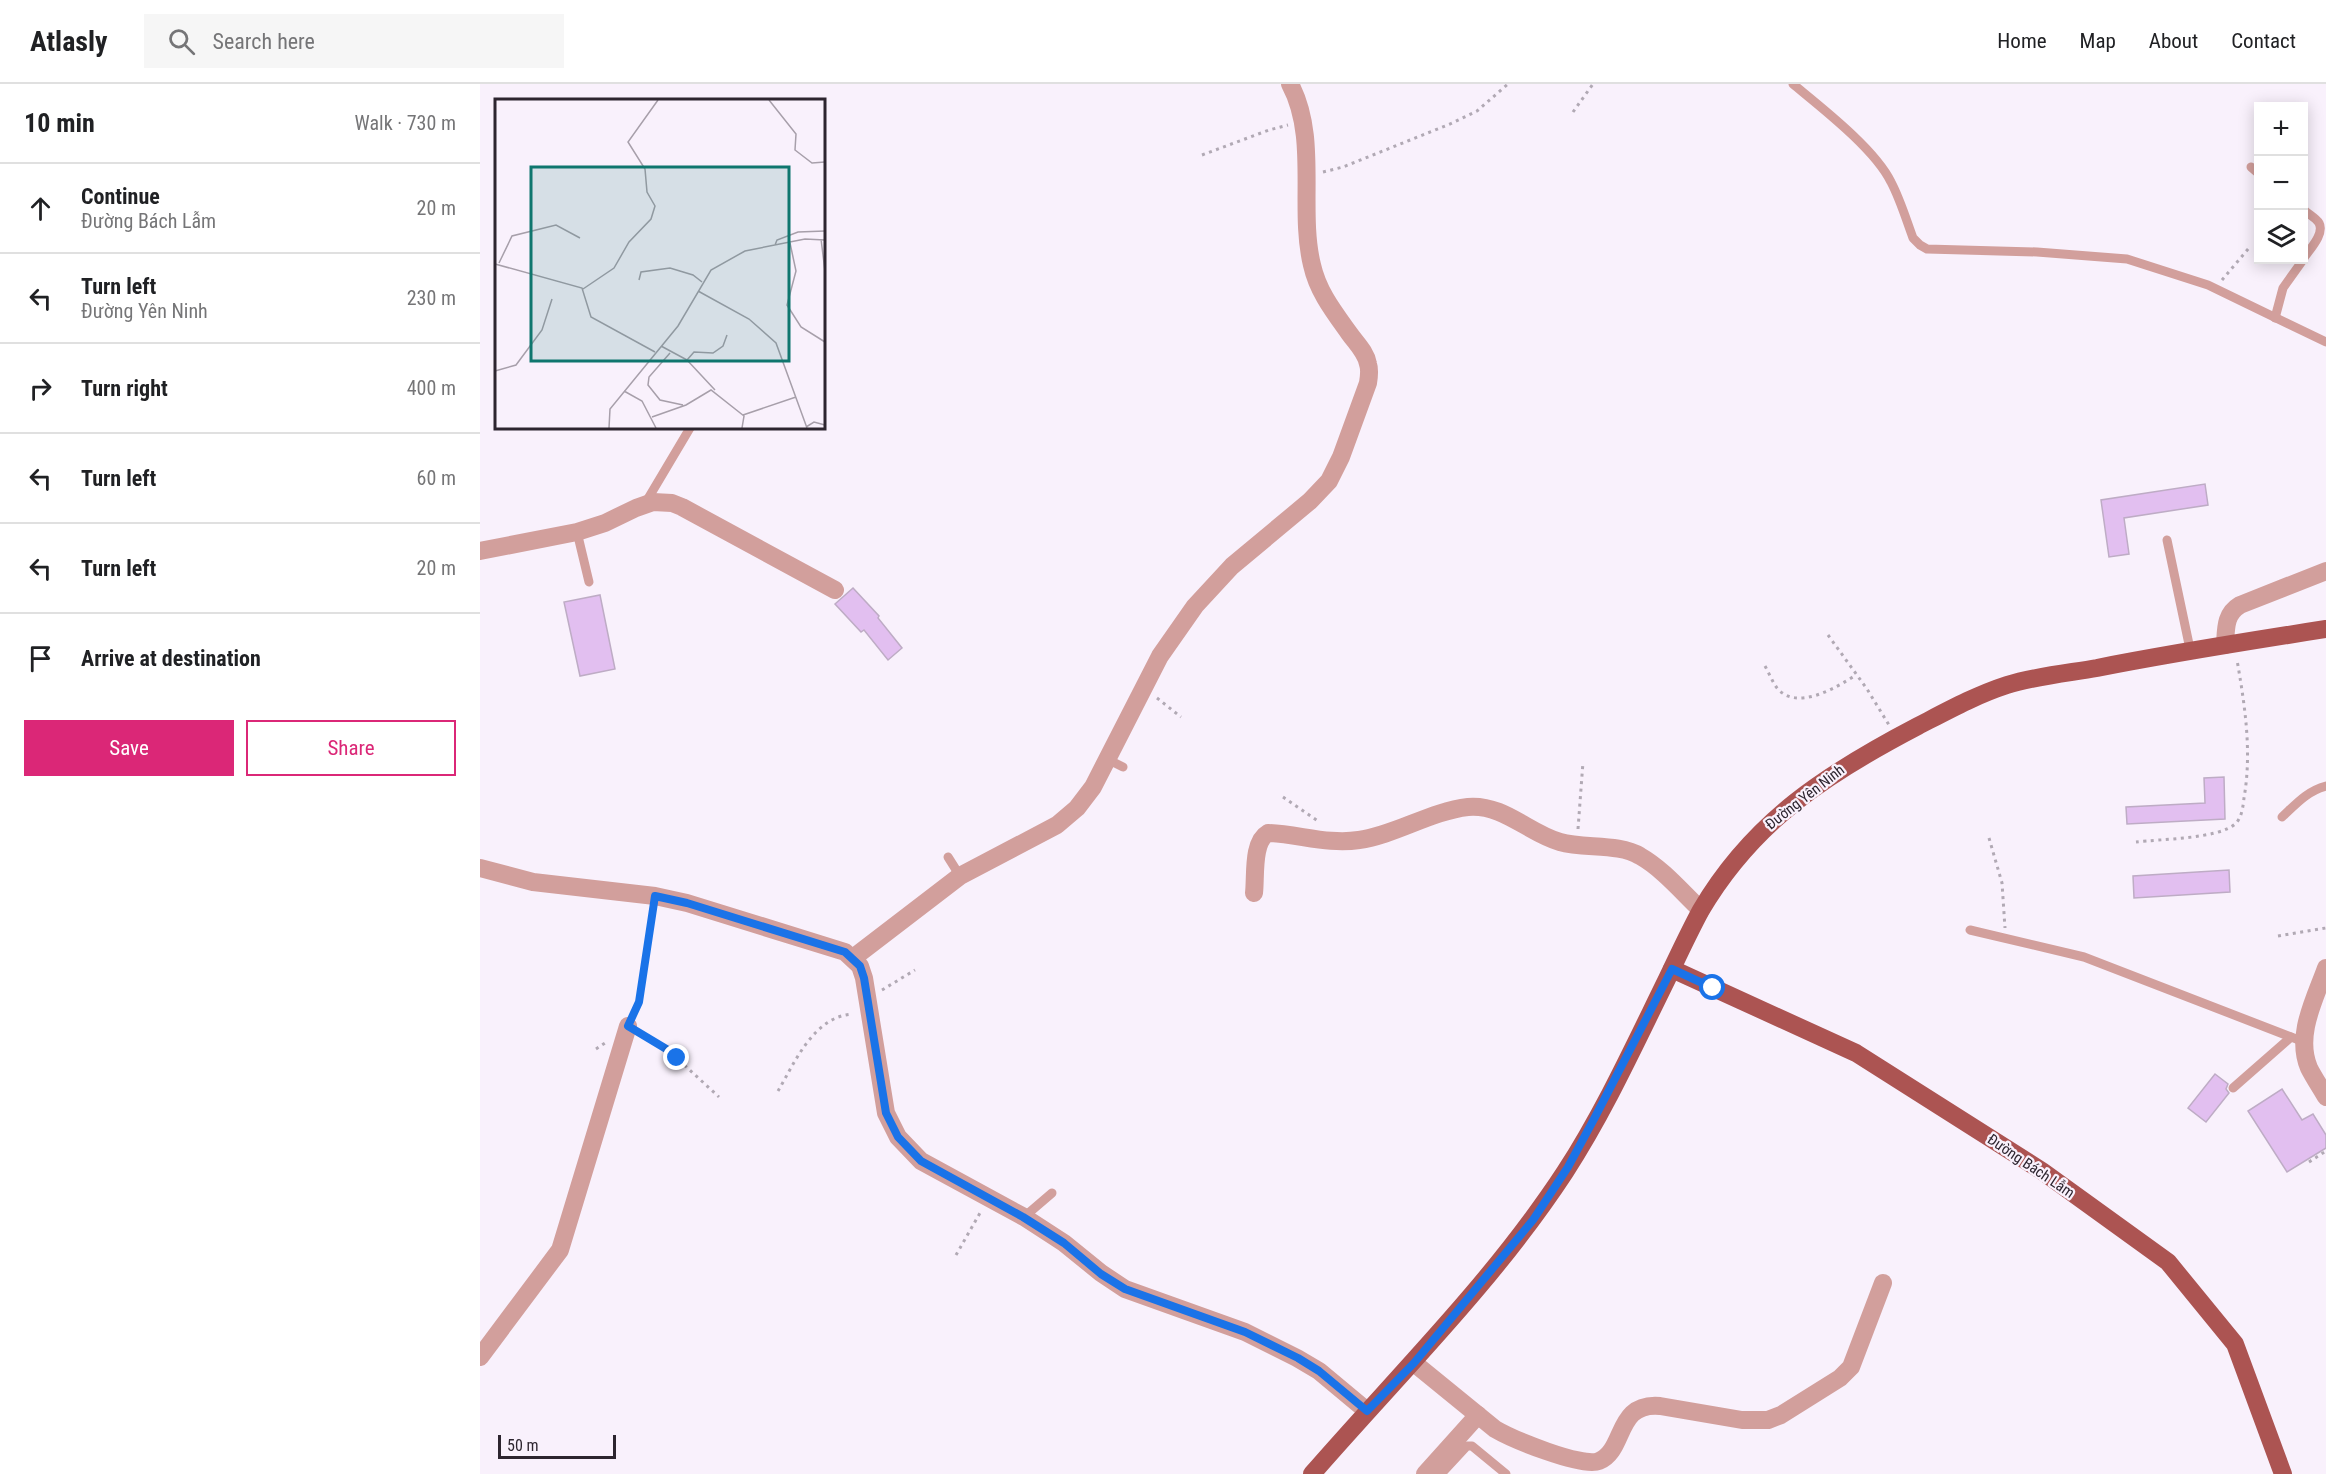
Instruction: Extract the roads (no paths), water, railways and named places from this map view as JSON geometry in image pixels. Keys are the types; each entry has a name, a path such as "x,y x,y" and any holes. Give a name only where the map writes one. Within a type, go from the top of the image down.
{"main road":[{"name":"Đường Yên Ninh","path":"1312,1474 1367,1411 1414,1363 1533,1220 1568,1167 1701,910 1735,859 1769,823 1844,766 1964,703 2008,685 2190,650 2326,629"},
{"name":"Đường Bách Lẫm","path":"1672,969 1856,1053 2042,1171 2168,1263 2235,1344 2283,1474"}],"street":[{"path":"853,958 960,876 1058,825 1068,817 1115,763 1144,688 1160,656 1180,625 1211,586 1310,501 1329,480 1341,457 1368,383 1368,364 1365,354 1326,301 1312,267 1308,239 1302,122 1298,100 1290,84"},
{"path":"480,551 577,532 605,523 645,504 662,502 682,507 835,590"},
{"path":"2230,644 2228,618 2232,610 2240,604 2326,571"},
{"path":"1254,893 1258,847 1261,838 1268,833 1356,841 1458,809 1476,807 1501,812 1550,838 1577,846 1624,850 1639,855 1701,910"},
{"path":"480,868 533,882 655,896 687,903 839,950 853,958 862,971 886,1113 898,1137 921,1161 1023,1217 1064,1243 1101,1274 1125,1289 1274,1345 1319,1371 1367,1411"},
{"path":"2326,968 2298,1040 2309,1068 2326,1097"},
{"path":"480,1357 560,1250 628,1026"},
{"path":"1414,1363 1495,1429 1519,1442 1602,1468 1630,1416 1648,1406 1660,1406 1752,1422 1768,1420 1782,1415 1840,1378 1851,1367 1883,1283"},
{"path":"1425,1474 1478,1415"}],"lane":[{"path":"1793,84 1869,152 1882,167 1891,181 1913,238 1927,249 1977,249 2127,259 2189,278 2326,342"},
{"path":"2308,213 2319,223 2320,227 2317,238 2308,252"},
{"path":"2274,318 2283,288 2300,264"},
{"path":"645,504 689,429"},
{"path":"577,532 589,582"},
{"path":"2167,540 2190,650"},
{"path":"2282,817 2303,796 2314,789 2326,786"},
{"path":"948,857 960,876"},
{"path":"1970,930 2084,957 2298,1040"},
{"path":"2233,1088 2298,1040"},
{"path":"1023,1217 1052,1193"},
{"path":"1441,1474 1467,1446 1472,1446 1506,1474"}]}
